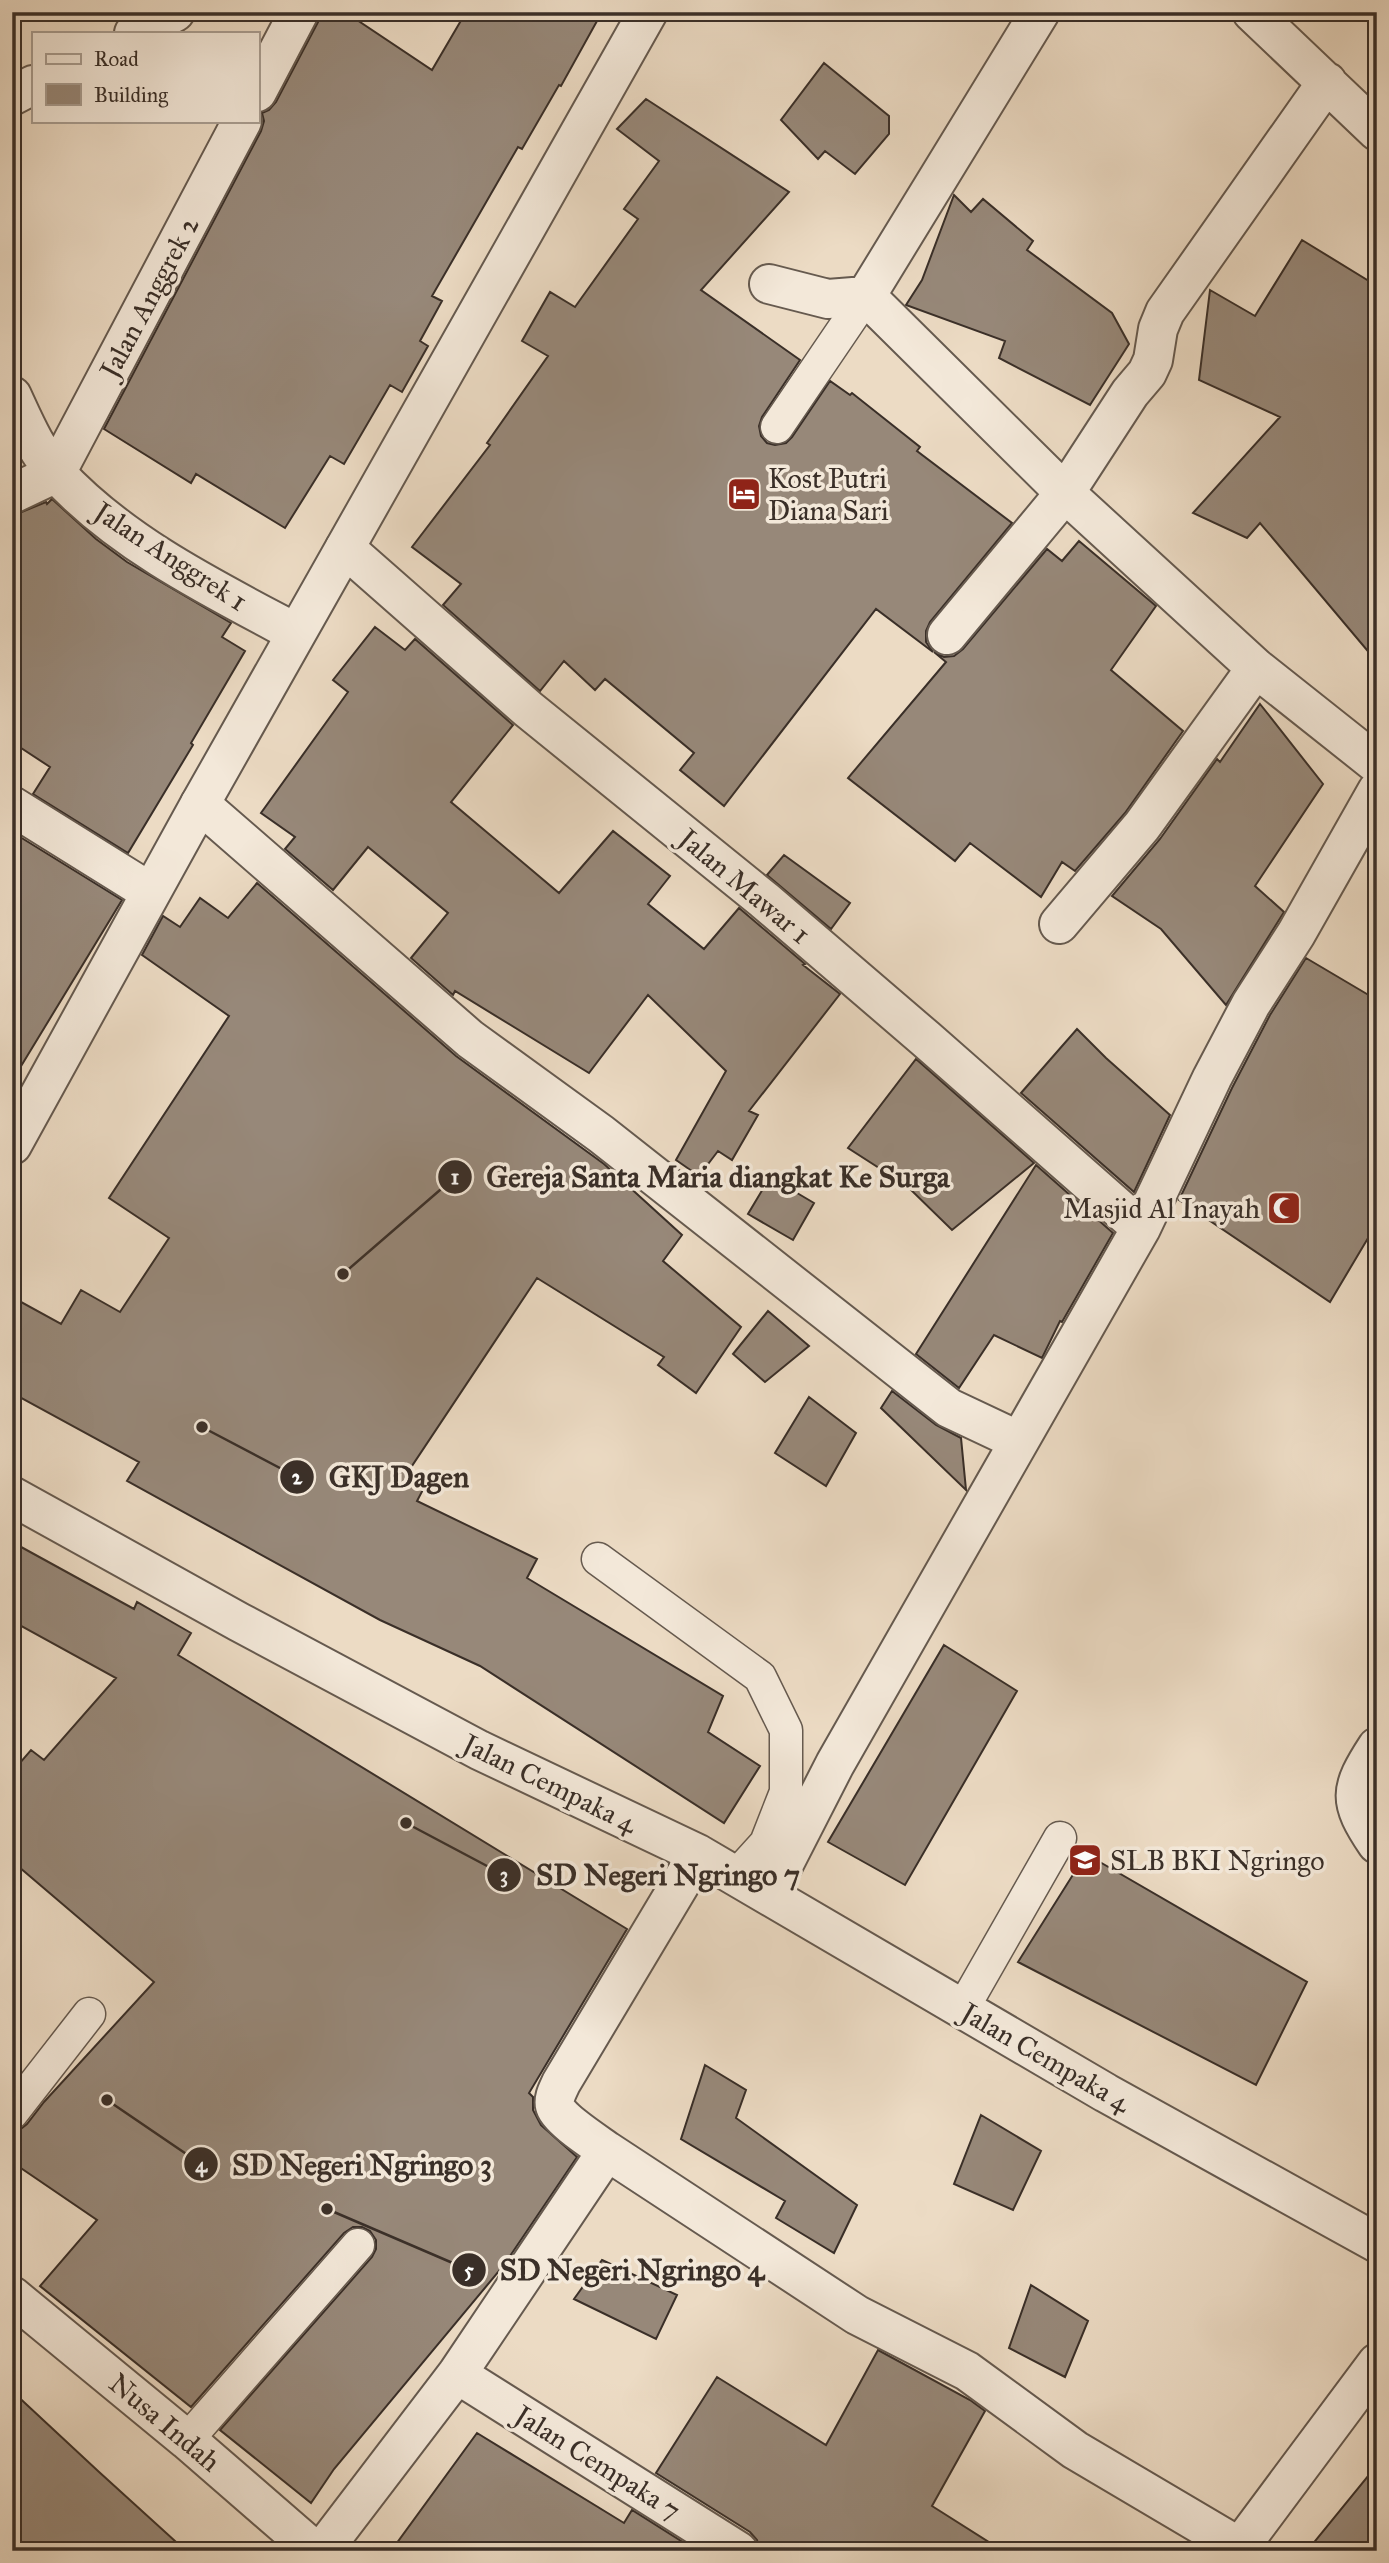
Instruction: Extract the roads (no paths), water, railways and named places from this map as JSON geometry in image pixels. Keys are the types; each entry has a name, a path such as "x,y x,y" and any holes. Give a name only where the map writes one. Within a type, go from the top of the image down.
{"street":[{"path":"259,88 299,12"},
{"path":"13,1142 150,892 648,12"},
{"path":"866,296 1040,12"},
{"path":"1252,12 1377,131"},
{"path":"136,32 171,13"},
{"path":"947,635 1065,493 1130,393 1147,373 1165,312 1327,82"},
{"path":"12,96 32,86"},
{"name":"Jalan Anggrek 2","path":"56,473 241,122"},
{"path":"769,284 828,299 866,296 1065,493 1256,668 1377,764"},
{"name":"Jalan Anggrek 1","path":"12,396 34,440 56,473 95,509 138,541 228,596 296,633"},
{"path":"12,494 56,473"},
{"name":"Jalan Mawar 1","path":"345,548 528,709 764,900 1141,1227"},
{"path":"1059,924 1142,826 1256,668"},
{"path":"753,1884 835,1764 1141,1227 1212,1078 1251,1004 1296,934 1377,791"},
{"path":"200,804 470,1039 601,1133 949,1408 1019,1441"},
{"path":"12,806 150,892"},
{"name":"Jalan Cempaka 4","path":"12,1496 239,1622 479,1750 698,1854 753,1884 1118,2100 1377,2243"},
{"path":"1377,1747 1361,1772 1354,1799 1377,1844"},
{"path":"698,1854 561,2083 555,2098 555,2108 561,2116 607,2151 857,2315 967,2371 1075,2450 1241,2549 1377,2363"},
{"path":"322,2551 457,2374 607,2151"},
{"name":"Nusa Indah","path":"12,2296 187,2440 315,2551"},
{"name":"Jalan Cempaka 7","path":"457,2374 738,2551"}],"lane":[{"path":"777,427 866,296"},
{"path":"598,1559 760,1677 786,1730 786,1792 765,1843 753,1884"},
{"path":"963,2008 1060,1839"},
{"path":"12,2113 89,2014"},
{"path":"187,2440 358,2245"}],"place":[{"name":"Kost Putri Diana Sari","path":"744,494"},
{"name":"Masjid Al Inayah","path":"1284,1208"},
{"name":"Gereja Santa Maria diangkat Ke Surga","path":"343,1274"},
{"name":"GKJ Dagen","path":"202,1427"},
{"name":"SD Negeri Ngringo 7","path":"406,1823"},
{"name":"SLB BKI Ngringo","path":"1085,1860"},
{"name":"SD Negeri Ngringo 3","path":"107,2100"},
{"name":"SD Negeri Ngringo 4","path":"327,2209"}]}
